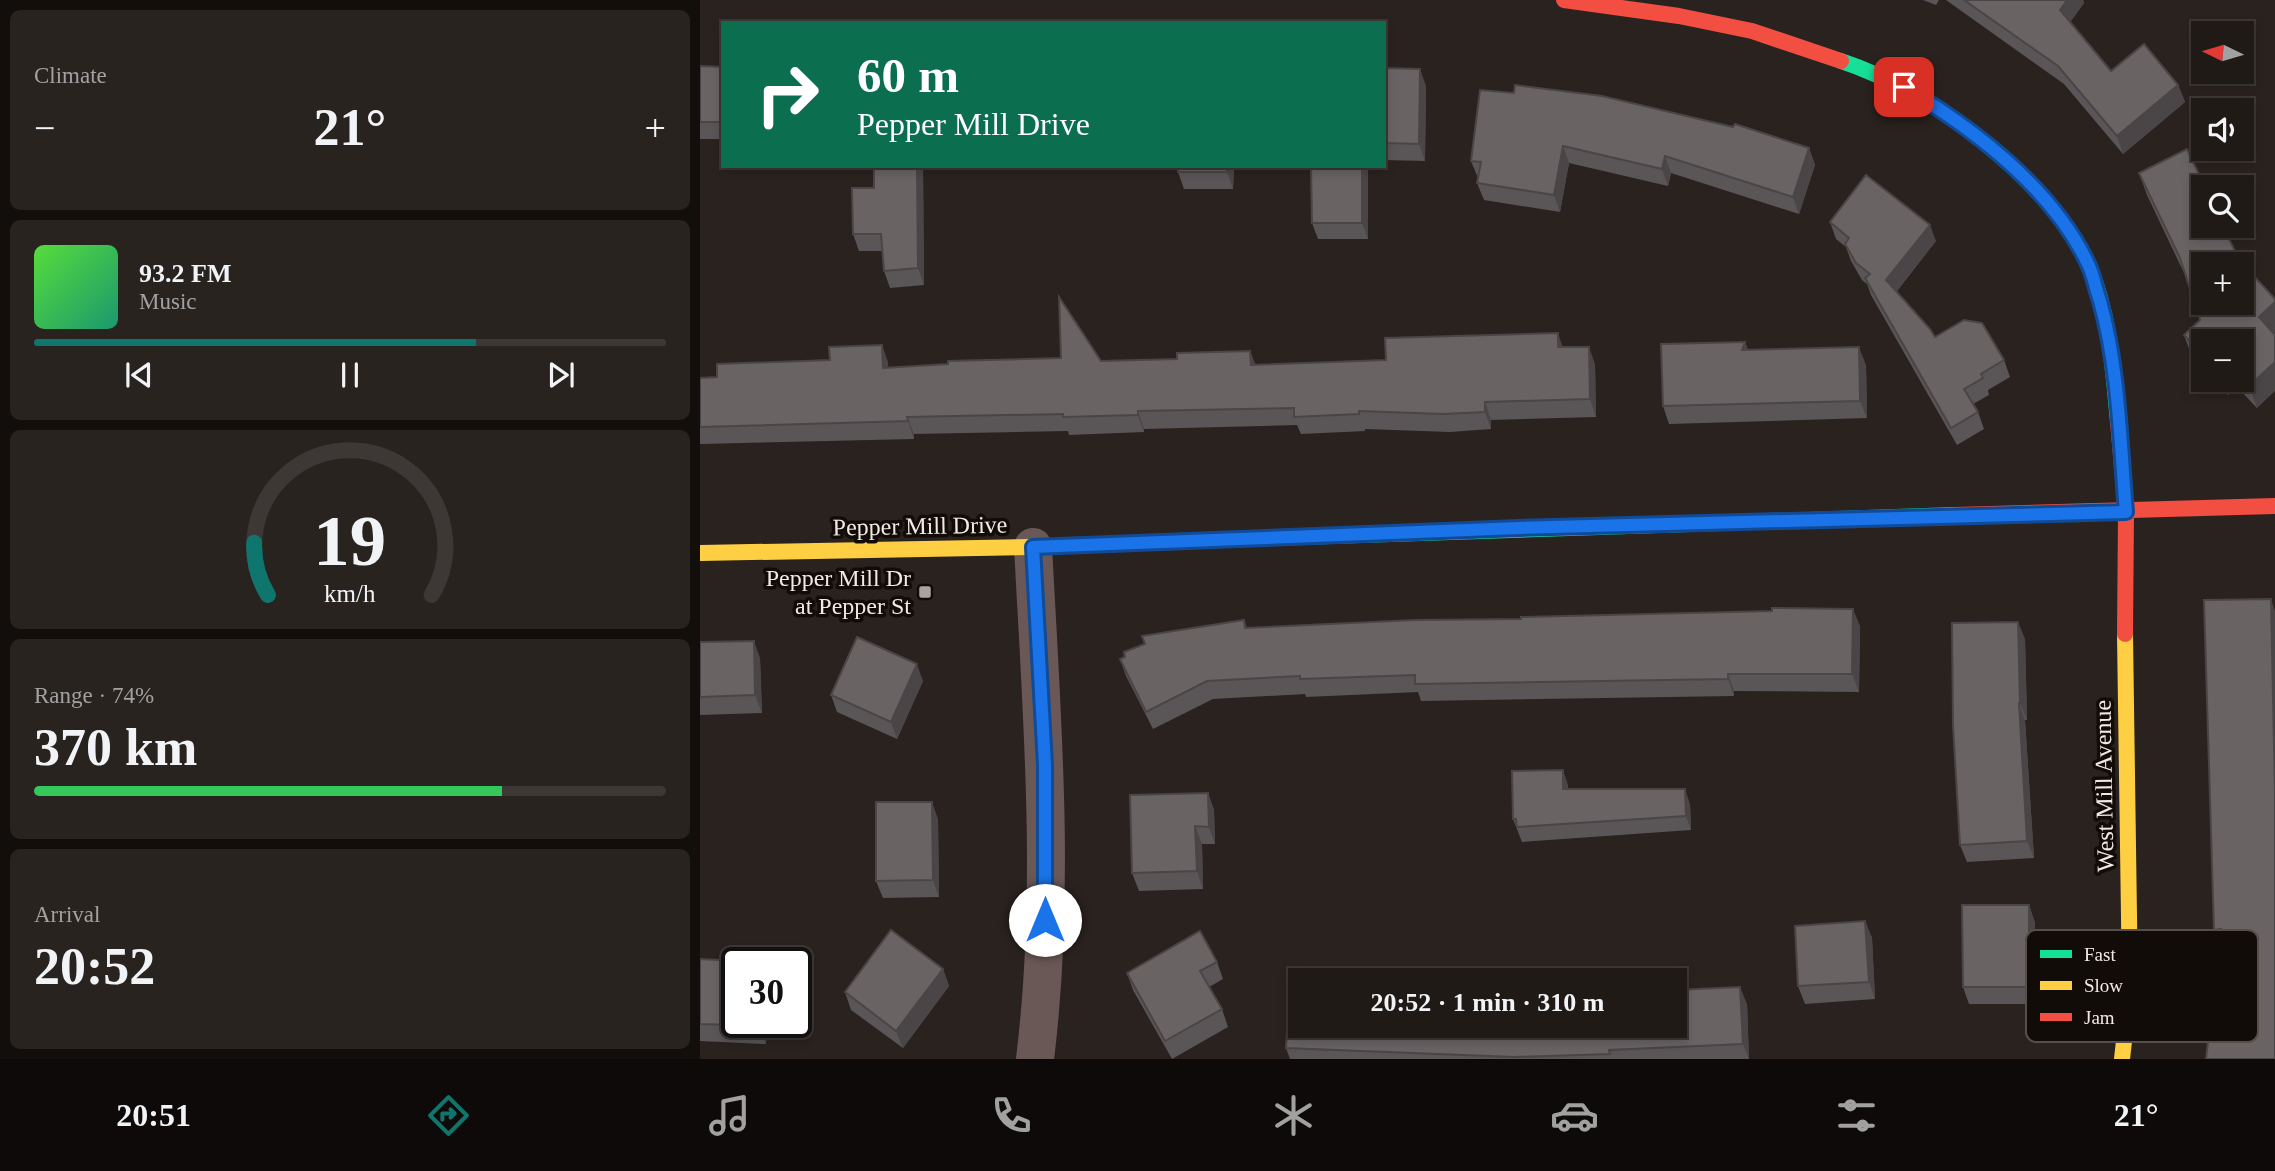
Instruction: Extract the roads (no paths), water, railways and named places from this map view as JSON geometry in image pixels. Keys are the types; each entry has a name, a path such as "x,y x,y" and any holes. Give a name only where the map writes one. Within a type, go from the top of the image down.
{"street":[{"name":"West Mill Avenue","path":"1563,0 1679,16 1752,31 1870,70 1946,112 2007,163 2046,201 2071,235 2090,267 2110,337 2126,512 2125,714 2129,930"},
{"name":"Pepper Mill Drive","path":"700,553 1033,547 1492,529 2275,506"},
{"path":"1033,547 1045,765 1045,920 1040,1023 1035,1059"}],"place":[{"name":"Pepper Mill Dr at Pepper St","path":"925,592"}]}
